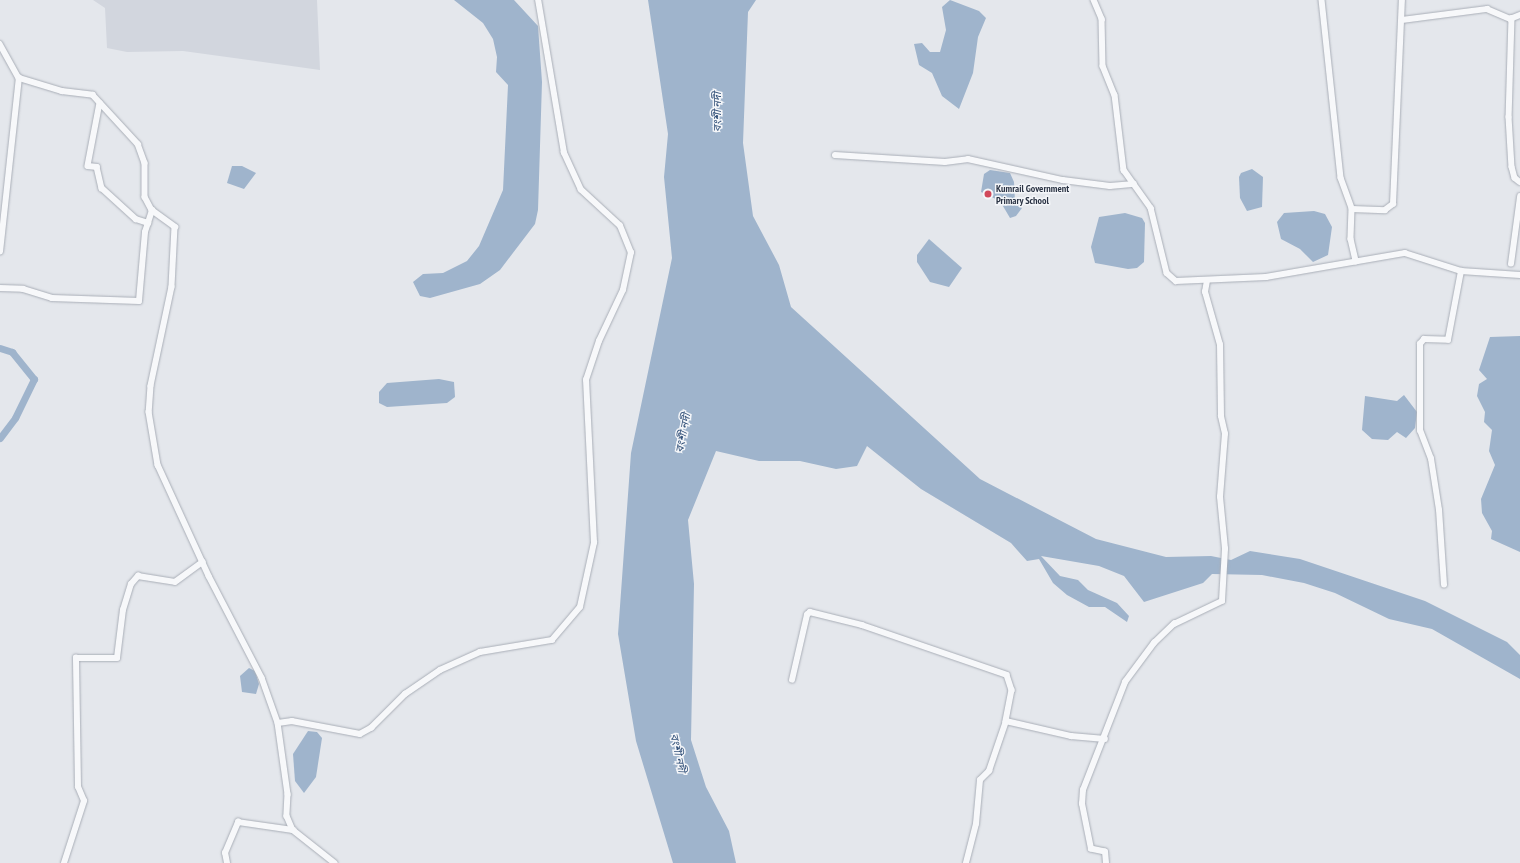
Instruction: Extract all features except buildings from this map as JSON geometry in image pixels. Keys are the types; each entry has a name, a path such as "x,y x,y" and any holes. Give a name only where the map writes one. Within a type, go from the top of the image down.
{"street":[{"path":"278,723 292,721 360,734 371,728 404,694 440,670 480,652 552,640 580,608 594,542 586,380 599,341 623,290 631,253 620,226 581,190 564,153 538,0"},
{"path":"1094,0 1102,19 1103,66 1115,95 1124,170 1151,208 1167,273 1176,281 1266,277 1356,260 1404,253 1461,271 1520,275"},
{"path":"1322,0 1341,178 1352,209 1351,239 1356,260"},
{"path":"1352,209 1385,210 1394,204 1402,0"},
{"path":"1402,20 1487,9 1512,18 1520,15"},
{"path":"1512,18 1509,117 1512,167 1515,178 1520,182"},
{"path":"0,44 19,78 0,252"},
{"path":"19,78 62,91 93,95 138,144 145,163 144,197 152,210 175,227 177,245 166,320 155,353 151,386 152,439 158,465 203,562 262,678 278,723 288,794 288,816 293,830"},
{"path":"100,103 88,166 96,167 102,188 136,219 148,223"},
{"path":"835,155 938,162 968,159 1063,180 1110,186 1134,184"},
{"path":"1511,264 1520,197"},
{"path":"0,288 23,289 52,298 139,301 148,223 152,210"},
{"path":"1444,585 1439,510 1430,452 1420,431 1420,344 1424,339 1448,340 1461,271"},
{"path":"1106,863 1105,852 1091,849 1082,804 1083,790 1105,739 1125,682 1137,664 1174,624 1222,601 1225,574 1225,549 1220,497 1225,444 1220,345 1205,292 1207,280"},
{"path":"64,863 84,801 78,788 76,658 116,658 123,610 131,584 138,576 175,582 203,562"},
{"path":"792,680 807,615 810,612 862,625 1007,675 1012,690 1006,721 989,771 980,780 976,824 966,863"},
{"path":"1006,721 1071,736 1105,739"},
{"path":"227,863 225,852 238,822 293,830 334,863"}],"shaded area":[{"path":"93,0 317,0 320,70 183,51 127,52 107,48 105,8"}],"water":[{"path":"454,0 514,0 538,26 542,82 538,210 535,224 500,270 480,284 430,298 420,296 413,282 423,274 443,273 467,261 479,246 503,190 508,85 496,72 497,57 493,39 483,23"},
{"name":"বংশী নদী","path":"648,0 756,0 748,12 743,143 753,216 779,265 791,307 980,479 1096,539 1166,557 1211,556 1231,560 1250,551 1300,559 1425,601 1507,642 1520,655 1520,679 1432,629 1389,619 1335,593 1304,583 1262,575 1212,574 1203,583 1144,602 1124,576 1099,566 1041,556 1060,576 1078,580 1088,590 1117,603 1129,616 1127,622 1105,607 1089,607 1067,595 1053,583 1039,559 1027,561 1011,543 921,489 867,446 857,466 836,469 800,461 759,461 716,451 688,520 694,584 691,740 706,787 729,831 736,863 673,863 636,741 618,634 631,453 672,258 664,177 668,134"},
{"path":"950,0 979,11 986,18 978,37 973,73 959,109 942,96 932,73 919,65 914,44 922,43 930,52 940,52 946,30 942,7"},
{"path":"232,166 242,166 256,173 244,189 227,183"},
{"path":"1252,169 1263,177 1262,207 1247,211 1240,198 1239,177 1241,173"},
{"path":"990,170 1010,173 1014,182 1015,202 1022,208 1016,216 1010,218 1000,201 981,192 984,174"},
{"path":"1314,211 1325,214 1332,227 1328,255 1313,262 1300,249 1281,239 1277,222 1284,213"},
{"path":"1125,213 1142,218 1145,223 1144,262 1137,268 1128,269 1095,263 1091,247 1099,217"},
{"path":"929,239 962,268 949,287 930,282 917,262 917,255"},
{"path":"1520,336 1520,552 1491,539 1492,531 1482,513 1481,499 1495,465 1489,451 1492,430 1484,422 1485,412 1477,396 1479,384 1487,379 1479,370 1490,337"},
{"path":"439,379 454,382 455,397 447,403 387,407 379,403 379,392 387,383"},
{"path":"1404,395 1417,412 1415,428 1406,438 1397,432 1388,440 1372,439 1362,430 1365,396 1397,401"},
{"path":"249,668 255,671 259,684 256,694 242,692 240,676"},
{"path":"308,731 317,732 322,738 316,777 304,793 295,781 293,754"}],"waterway":[{"path":"0,348 12,352 34,379 15,418 0,438"}],"place":[{"name":"Kumrail Government Primary School","path":"988,194"}]}
